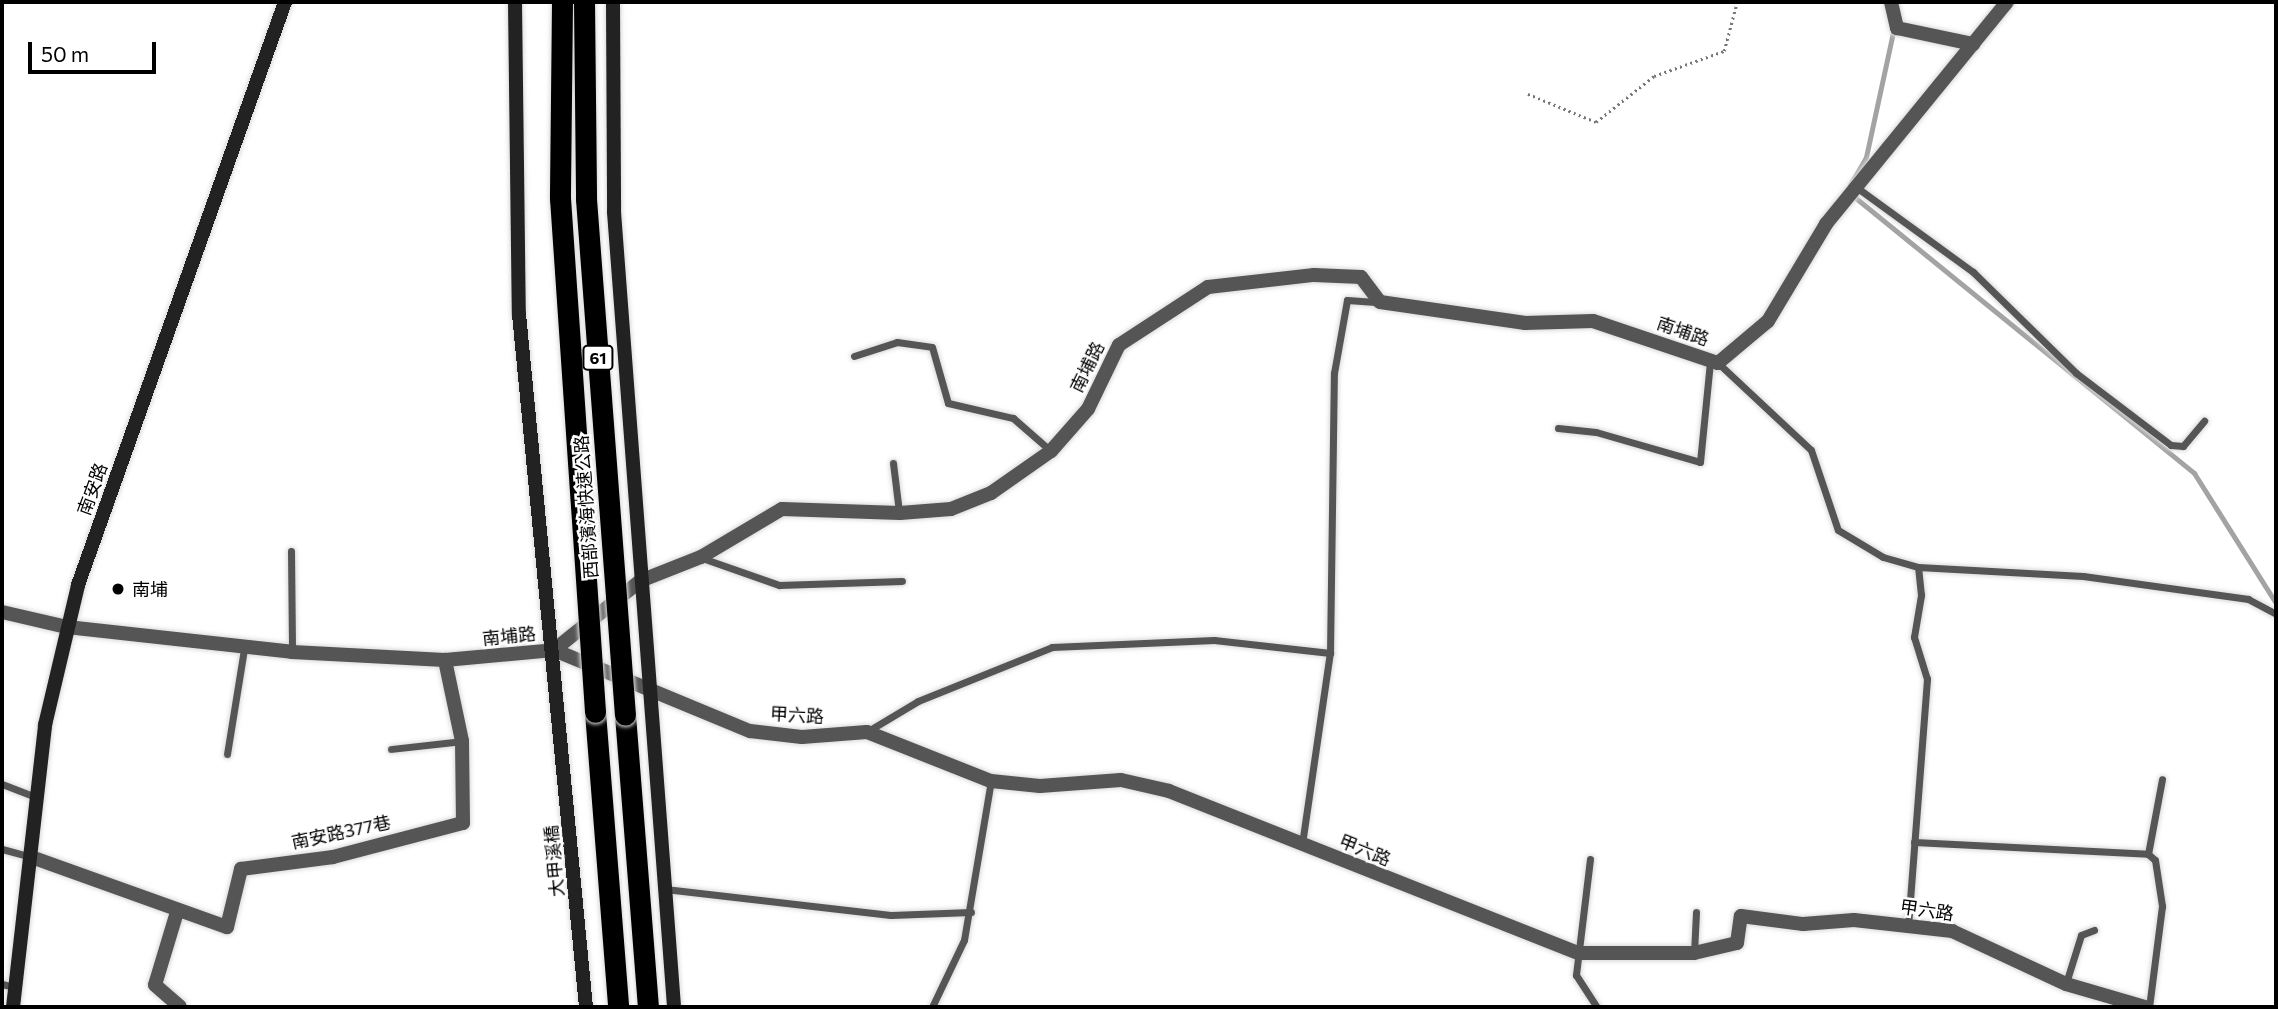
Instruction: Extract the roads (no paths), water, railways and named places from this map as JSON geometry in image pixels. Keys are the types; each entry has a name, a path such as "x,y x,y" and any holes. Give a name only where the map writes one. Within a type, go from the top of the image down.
{"highway":[{"name":"西部濱海快速公路","path":"562,2 560,198 618,1007"},
{"name":"西部濱海快速公路","path":"584,2 586,200 648,1007"}],"street":[{"name":"南安路","path":"13,1007 8,985 34,858 34,796 67,627 285,2"},
{"name":"大甲溪橋","path":"515,2 519,314 561,711 586,1007"},
{"path":"613,2 614,212 674,1007"},
{"path":"1891,2 1897,28 1973,44"},
{"name":"南埔路","path":"2,612 67,627 244,649 446,660 554,650 640,581 701,558 782,509 900,513 951,509 991,493 1051,451 1088,410 1119,345 1184,296 1208,286 1314,275 1361,276 1380,302 1525,323 1593,321 1714,362 1768,321 1855,186 2007,2"},
{"name":"甲六路","path":"554,650 651,693 750,731 802,737 867,732 991,781 1040,786 1121,780 1170,791 1579,953 1694,953 1737,943 1741,916 1908,926 1952,931 2066,984 2147,1007"},
{"name":"南安路377巷","path":"34,858 177,912 227,927 241,869 333,857 463,824 462,741 446,660"},
{"path":"177,912 155,985 180,1007"}],"lane":[{"path":"1855,186 1973,272 2076,373 2171,445 2183,446 2204,421"},
{"path":"1302,845 1330,653 1334,373 1347,300 1380,302"},
{"path":"854,356 897,342 932,346 948,403 976,415 1013,418 1051,451"},
{"path":"1558,428 1596,432 1699,462 1714,362"},
{"path":"1714,362 1811,450 1838,530 1884,557 1917,567 2083,576 2249,600 2276,614"},
{"path":"893,463 900,513"},
{"path":"291,551 292,652"},
{"path":"701,558 779,585 902,581"},
{"path":"1908,926 1927,679 1914,637 1921,595 1917,567"},
{"path":"867,732 918,701 1052,647 1214,640 1330,653"},
{"path":"226,754 244,649"},
{"path":"391,749 462,741"},
{"path":"2148,854 2162,779"},
{"path":"932,1007 971,912 991,781"},
{"path":"2,784 34,796"},
{"path":"1914,842 2148,854 2155,860 2162,906 2147,1007"},
{"path":"2,849 34,858"},
{"path":"1590,859 1576,975 1597,1007"},
{"path":"665,889 891,915 971,912"},
{"path":"1694,953 1696,912"},
{"path":"2066,984 2081,935 2094,930"}],"waterway":[{"path":"1850,185 1866,157 1894,27"},
{"path":"1852,195 2194,473 2276,603"}],"place":[{"name":"南埔","path":"118,589"}]}
